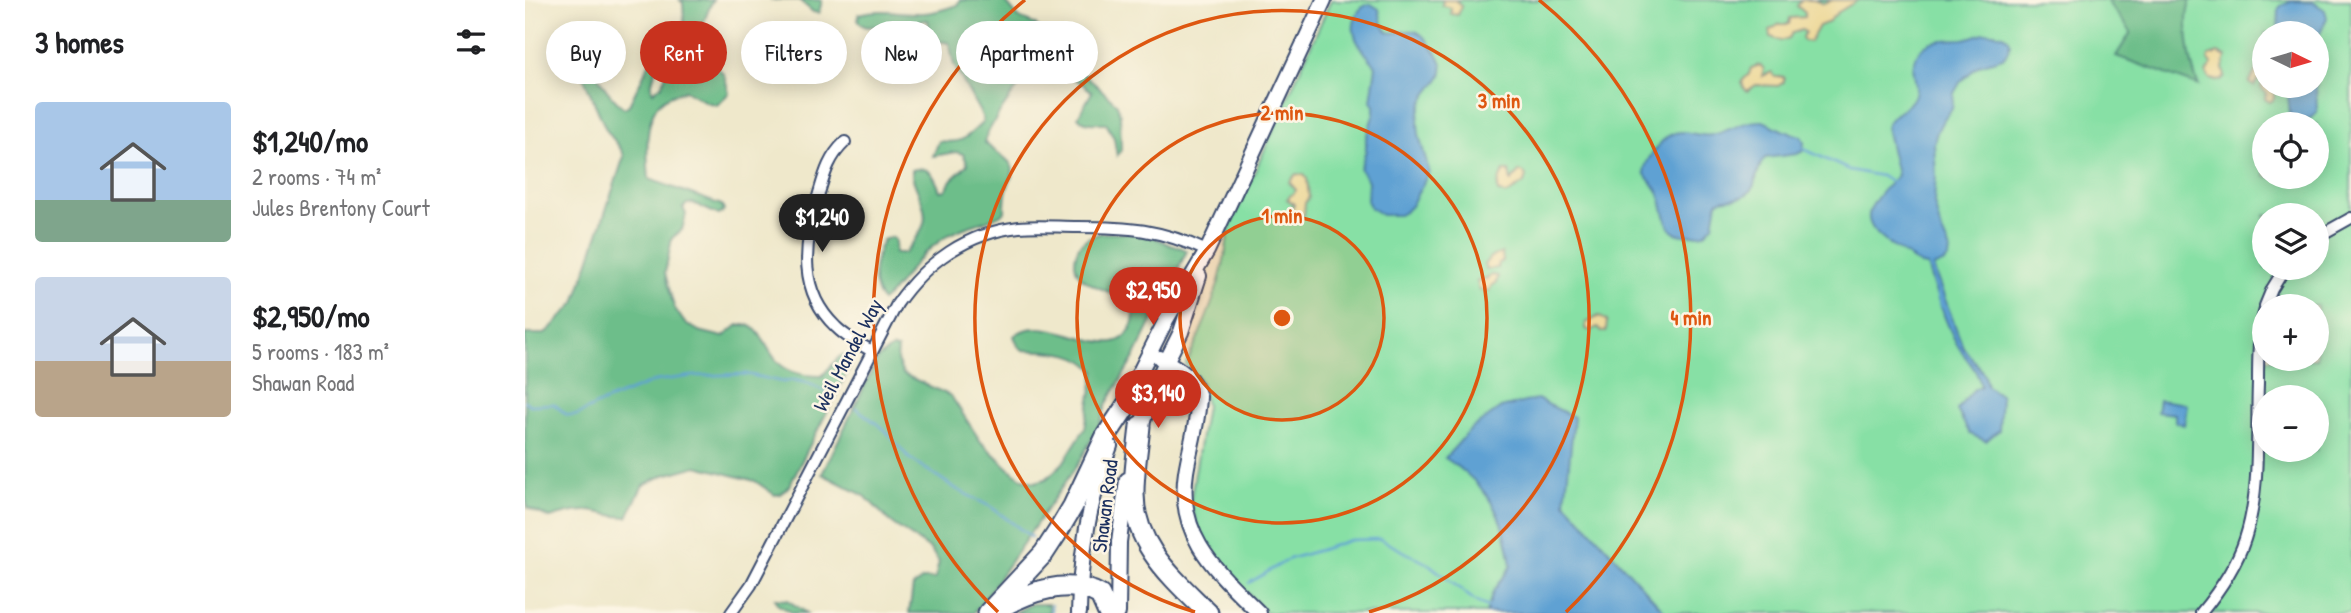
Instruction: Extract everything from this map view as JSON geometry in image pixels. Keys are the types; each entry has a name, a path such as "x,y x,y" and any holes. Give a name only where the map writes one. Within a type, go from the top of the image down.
{"highway":[{"path":"990,613 1044,553 1073,506 1107,436 1130,400"},
{"path":"1140,426 1133,494 1140,530 1154,557 1208,613"},
{"path":"990,613 1028,594 1048,589 1080,588 1100,595 1108,613"}],"main road":[{"name":"Shawan Road","path":"1079,613 1086,536 1100,475 1138,376 1207,251 1324,0"},
{"name":"Shawan Road","path":"1130,400 1146,374 1163,360 1181,332 1207,251"},
{"name":"Shawan Road","path":"1118,613 1119,542 1128,474 1140,426 1163,360 1175,305"},
{"path":"1163,360 1191,378 1199,397 1185,488 1187,518 1193,534 1201,551 1215,568 1259,613"}],"street":[{"path":"845,142 833,153 827,167 810,226 807,272 816,300 824,314 835,327 872,351"},
{"path":"2329,230 2351,218"},
{"name":"Weil Mandel Way","path":"731,613 751,585 897,304 919,275 944,255 992,233 1028,227 1132,228 1180,238 1207,251"},
{"path":"2201,613 2236,562 2253,508 2258,371"}],"green space":[{"path":"680,0 713,0 704,21 684,21 683,3"},
{"path":"799,0 822,0 819,13 813,12"},
{"path":"960,0 1004,0 1019,18 1026,21 956,21 956,69 949,43 942,42 942,21 861,21 861,24 858,20 859,14 867,12 927,13 957,5"},
{"path":"1331,0 2351,0 2351,613 1266,613 1205,548 1190,503 1206,406 1201,382 1186,364 1207,316 1226,249 1228,232"},
{"path":"2106,0 2191,0 2187,18 2188,43 2199,86 2116,56 2131,32"},
{"path":"640,82 652,84 653,92 662,85 726,84 729,93 717,105 685,90 671,95 657,106 649,125 649,179 722,205 724,211 719,215 693,203 687,204 683,208 686,214 682,230 672,238 665,273 674,307 684,322 699,331 723,337 738,325 750,325 780,364 797,373 822,376 844,354 850,355 851,365 789,486 781,494 775,495 755,481 697,466 664,475 643,485 627,517 583,511 550,518 528,508 525,496 525,334 545,334 575,303 624,156 605,127 586,84 602,84 624,108 629,105"},
{"path":"964,84 1022,84 1003,108 984,142 1006,159 1013,170 1006,195 1005,212 944,238 922,256 882,301 875,286 874,271 883,240 891,237 895,240 895,253 905,253 921,231 925,218 912,170 927,170 934,177 940,191 946,190 951,180 968,164 963,154 957,152 933,156 939,141 954,142 964,139 983,122"},
{"path":"1082,84 1095,84 1117,104 1121,151 1117,156 1114,138 1106,123 1087,122 1078,117 1092,92"},
{"path":"1102,233 1137,233 1187,251 1136,354 1106,405 1101,422 1080,461 979,607 973,613 909,613 913,586 923,579 935,579 939,562 930,549 890,522 865,496 822,474 878,358 892,348 898,349 897,361 903,374 951,396 981,442 1013,472 1023,479 1035,482 1046,479 1063,463 1085,428 1095,371 1071,355 1023,350 1014,336 1029,329 1046,329 1101,342 1116,341 1127,334 1134,317 1131,309 1119,298 1082,278 1075,263 1075,256 1082,242"},
{"path":"775,599 787,600 807,613 793,613 777,604"},
{"path":"1032,604 1048,604 1049,613 1014,613"}],"sand":[{"path":"1443,0 1455,0 1462,6 1458,15 1451,14 1451,8 1442,5"},
{"path":"1802,0 1814,0 1824,4 1832,0 1858,0 1819,26 1810,42 1803,41 1805,32 1802,30 1781,41 1771,37 1770,30 1780,24 1789,24 1790,18 1805,17 1805,13 1797,6"},
{"path":"2218,53 2226,57 2223,68 2225,77 2221,81 2210,79 2206,73 2212,64 2208,60 2209,56"},
{"path":"1760,65 1764,69 1762,76 1772,72 1775,77 1784,77 1784,82 1778,86 1756,85 1747,91 1742,81 1751,68"},
{"path":"1504,171 1509,171 1511,181 1519,172 1526,176 1524,183 1506,195 1498,192"},
{"path":"1296,174 1304,175 1307,179 1309,197 1305,203 1304,215 1296,219 1291,214 1294,204 1287,199 1296,190 1289,182"},
{"path":"1502,253 1503,261 1498,264 1498,268 1486,270 1484,265 1490,257"},
{"path":"1491,275 1498,276 1496,283 1489,291 1479,290 1477,281 1487,279"},
{"path":"1599,316 1607,321 1606,331 1602,332 1598,327 1590,331 1586,329 1586,323"}],"water":[{"path":"2293,1 2313,2 2325,10 2327,18 2326,21 2278,21 2279,8"},
{"path":"1371,4 1379,9 1382,24 1388,32 1420,33 1439,57 1442,66 1439,80 1423,102 1418,120 1419,136 1429,172 1411,206 1399,215 1382,215 1370,207 1367,200 1368,181 1360,169 1374,113 1371,101 1376,66 1358,43 1354,22 1358,12"},
{"path":"1984,33 2007,37 2010,45 2003,58 1979,65 1961,81 1954,93 1952,109 1937,132 1934,143 1934,203 1950,250 1945,262 1933,267 1963,347 1984,374 1987,386 2001,396 1999,430 1986,441 1970,434 1957,410 1973,390 1981,386 1977,374 1948,325 1927,266 1921,265 1876,233 1869,215 1877,198 1897,175 1886,127 1892,117 1909,104 1915,95 1913,67 1917,55 1922,48 1933,42 1963,39"},
{"path":"2288,98 2316,98 2316,112 2290,112"},
{"path":"1763,121 1801,136 1804,142 1803,151 1765,158 1749,192 1741,197 1717,202 1713,225 1704,234 1675,233 1667,223 1659,193 1645,174 1646,165 1658,147 1666,137 1675,133 1712,135 1750,122"},
{"path":"1537,399 1574,417 1565,502 1666,613 1486,613 1493,592 1511,566 1504,532 1492,503 1483,491 1473,479 1445,458 1471,429 1501,408"},
{"path":"2159,400 2187,404 2184,425 2175,422 2175,414 2157,412"}],"waterway":[{"path":"1804,149 1849,170 1881,176 1891,182"},
{"path":"1937,294 1942,307"},
{"path":"525,401 530,405 554,404 567,415 577,415 655,381 746,374 783,382 793,380 808,383 836,397"},
{"path":"856,408 884,429 909,458 958,490 991,507 1031,537"},
{"path":"1249,583 1289,559 1350,540 1380,539 1430,565 1475,601 1490,608"},
{"path":"1051,605 1051,613"}]}
